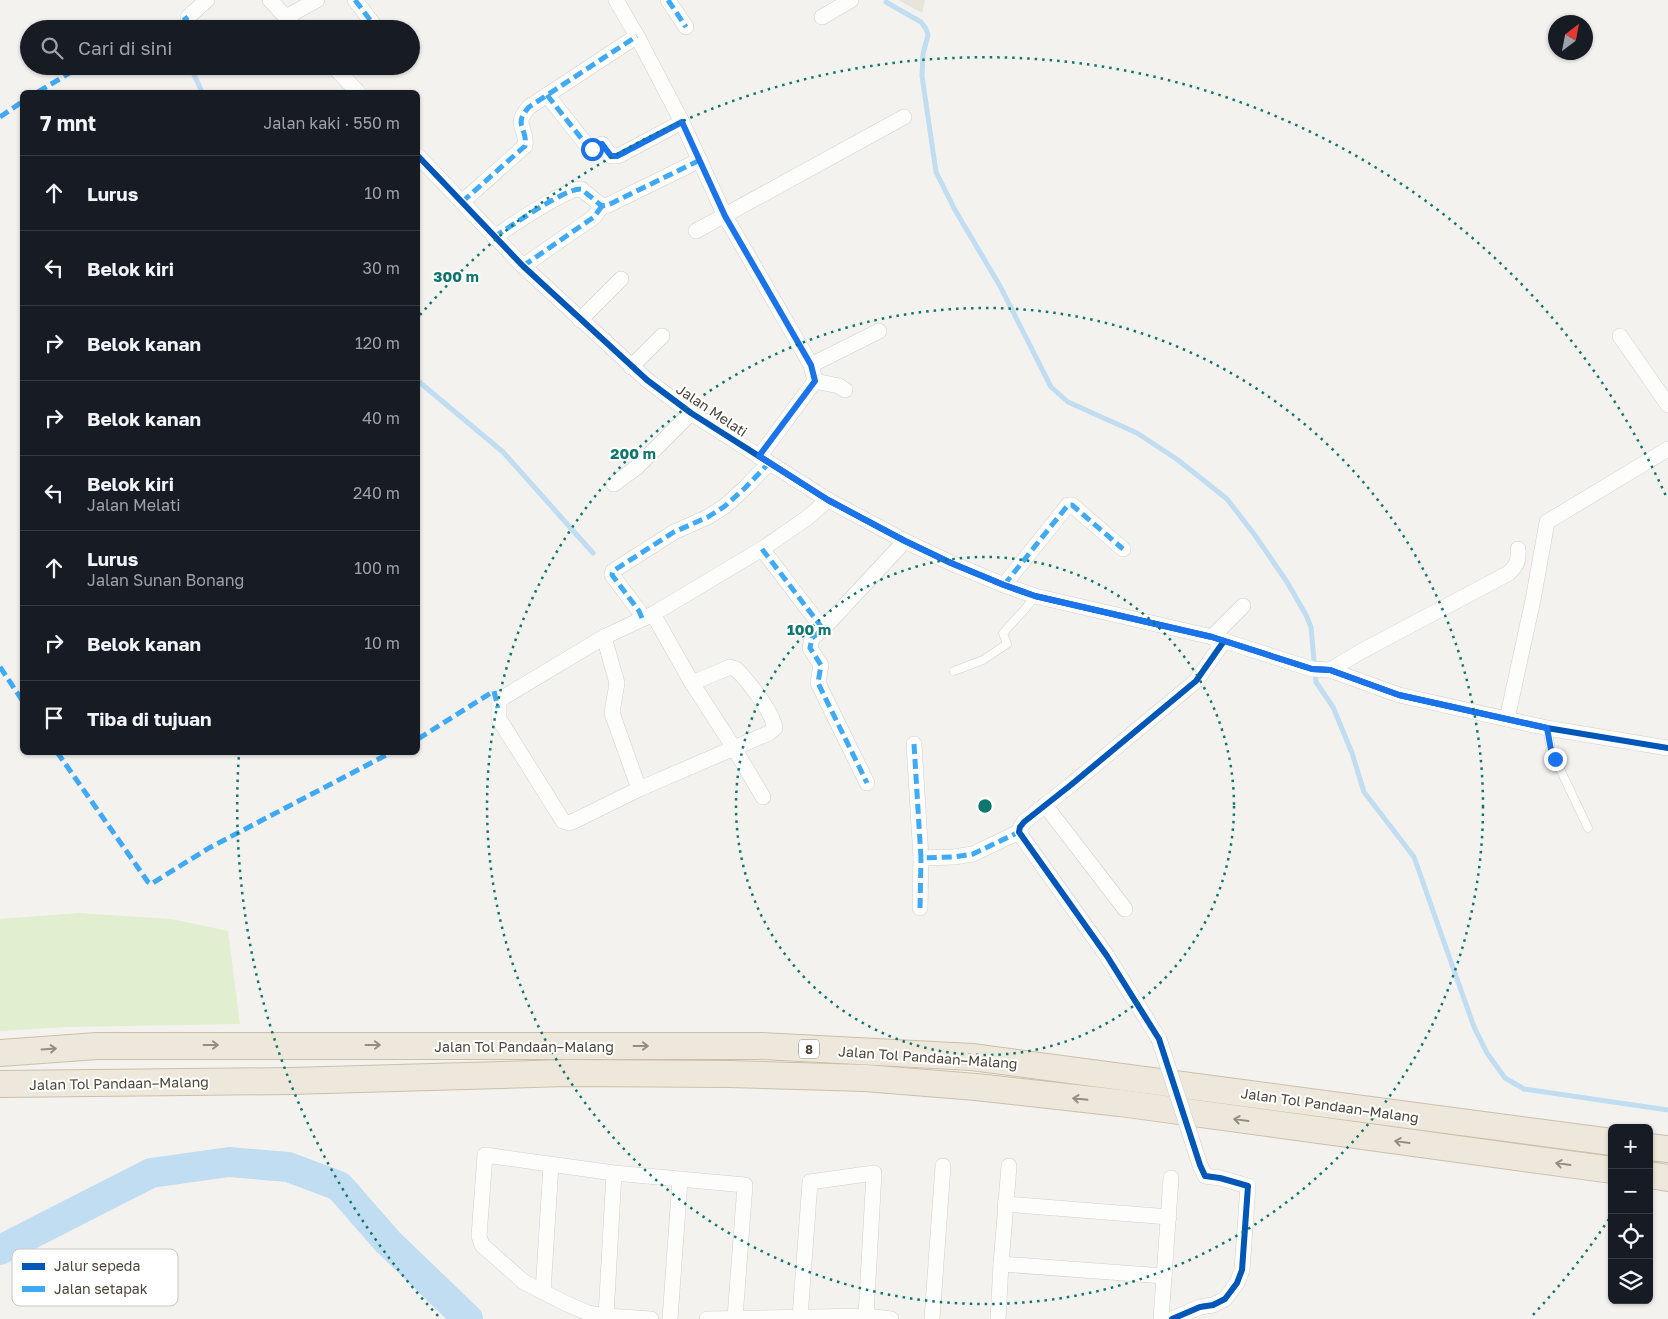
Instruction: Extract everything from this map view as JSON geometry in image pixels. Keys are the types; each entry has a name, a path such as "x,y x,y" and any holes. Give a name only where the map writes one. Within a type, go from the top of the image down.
{"highway":[{"name":"Jalan Tol Pandaan–Malang","path":"0,1053 97,1046 742,1046 972,1057 1608,1141"},
{"name":"Jalan Tol Pandaan–Malang","path":"0,1084 291,1082 567,1073 730,1074 865,1078 976,1087 1120,1103 1608,1169"},
{"path":"1653,1148 1668,1150"},
{"path":"1653,1176 1668,1178"}],"street":[{"path":"188,16 207,0"},
{"path":"270,0 289,20"},
{"path":"286,17 317,0"},
{"path":"354,0 369,20"},
{"path":"616,0 682,122 725,216 811,365 815,381 745,488 708,518 674,532 613,571 612,575 644,615 692,683 763,797"},
{"path":"668,0 686,27"},
{"path":"822,17 851,0"},
{"path":"462,202 525,146 526,140 520,120 529,107 637,36"},
{"path":"342,75 356,90"},
{"path":"548,95 589,148 592,149 602,144 611,156 622,154 682,122"},
{"path":"696,231 904,117"},
{"name":"Jalan Melati","path":"420,158 494,237 580,320 631,367 691,413 828,500 905,541 1004,585 1031,602 1218,639 1399,695 1547,728 1668,748"},
{"path":"523,266 594,217 602,206 608,205 700,160"},
{"path":"494,237 575,189 581,189 602,206"},
{"path":"580,320 621,279"},
{"path":"811,365 879,331"},
{"path":"631,367 662,336"},
{"path":"1620,336 1668,405"},
{"path":"815,381 839,386 846,390"},
{"path":"614,484 637,467 691,413"},
{"path":"1507,719 1533,600 1547,522 1668,449"},
{"path":"692,683 730,668 736,669 765,707 775,728 769,733 639,789 574,821 565,822 560,817 499,719 498,708 500,698 604,637 762,549 807,518 828,500"},
{"path":"1004,585 1068,505 1072,505 1123,549"},
{"path":"867,783 818,683 821,665 810,648 812,638 824,629 905,541"},
{"path":"762,549 824,629"},
{"path":"1321,670 1360,652 1509,573 1516,566 1519,558 1518,550"},
{"path":"1172,1319 1200,1307 1213,1305 1224,1299 1238,1283 1242,1270 1248,1186 1205,1176 1160,1039 1108,956 1019,832 1020,826 1024,822 1196,681 1218,639 1243,606"},
{"path":"604,637 618,683 612,713 639,789"},
{"path":"914,744 921,858 920,908"},
{"path":"1045,805 1124,909"},
{"path":"921,858 954,857 973,854 1019,832"},
{"path":"651,1319 588,1313 524,1282 482,1245 480,1236 484,1155 614,1173 745,1185 735,1318"},
{"path":"543,1292 551,1165"},
{"path":"932,1319 943,1166"},
{"path":"998,1319 1009,1166"},
{"path":"606,1316 614,1173"},
{"path":"800,1317 810,1182 874,1173 866,1316"},
{"path":"1162,1319 1172,1178"},
{"path":"670,1319 680,1180"},
{"path":"1006,1204 1168,1218"},
{"path":"1001,1264 1164,1276"},
{"path":"707,1319 866,1316 890,1319"}],"lane":[{"path":"954,671 983,660 1007,644 1003,633 1031,602"},
{"path":"1547,728 1551,750 1588,828"}],"shaded area":[{"path":"898,0 925,0 922,13"}],"green space":[{"path":"79,913 171,919 228,931 240,1024 68,1027 0,1031 0,919"}],"waterway":[{"path":"886,2 921,22 926,29 928,35 923,54 922,76 936,172 955,210 1000,286 1051,387 1068,402 1137,433 1178,460 1227,499 1287,582 1306,615 1311,627 1316,682 1333,707 1352,753 1364,792 1414,857 1474,1027 1487,1053 1505,1078 1524,1089 1668,1110"},
{"path":"194,75 201,90"},
{"path":"420,383 503,452 593,553"},
{"path":"0,1250 151,1173 229,1162 288,1167 339,1186 388,1242 468,1319"}],"marked path":[{"path":"355,0 370,20"},
{"path":"668,0 686,27"},
{"path":"184,20 188,17"},
{"path":"462,202 525,146 521,123 524,113 529,107 637,36"},
{"path":"41,90 66,75"},
{"path":"547,95 589,148 592,149 602,144 611,156 622,154 682,122"},
{"path":"0,117 20,103"},
{"path":"494,237 524,217 573,190 581,189 602,206 608,205 700,160"},
{"path":"523,266 594,217 602,206"},
{"path":"642,618 639,611 612,575 613,571 674,532 708,517 725,506 769,463"},
{"path":"1004,585 1068,505 1072,505 1123,549"},
{"path":"762,549 823,629 812,638 810,648 821,665 818,683 867,783"},
{"path":"0,667 20,697"},
{"path":"420,738 494,691 498,708"},
{"path":"914,744 921,858 954,857 973,854 1019,832"},
{"path":"59,755 151,884 209,848 386,755"},
{"path":"920,908 921,858"}],"cycle path":[{"path":"420,158 523,266 647,380 691,413 828,500 951,563 1035,596 1212,637 1312,669 1330,670 1399,695 1547,728 1668,748"},
{"path":"1172,1319 1225,1299 1237,1283 1242,1270 1248,1186 1205,1176 1159,1039 1107,956 1019,832 1024,822 1196,681 1224,641"}],"route":[{"path":"592,149 601,143 611,156 617,156 682,122 725,216 811,365 815,381 759,456 828,500 951,563 1035,596 1212,637 1312,669 1330,670 1399,695 1547,728 1548,740 1555,759"}]}
